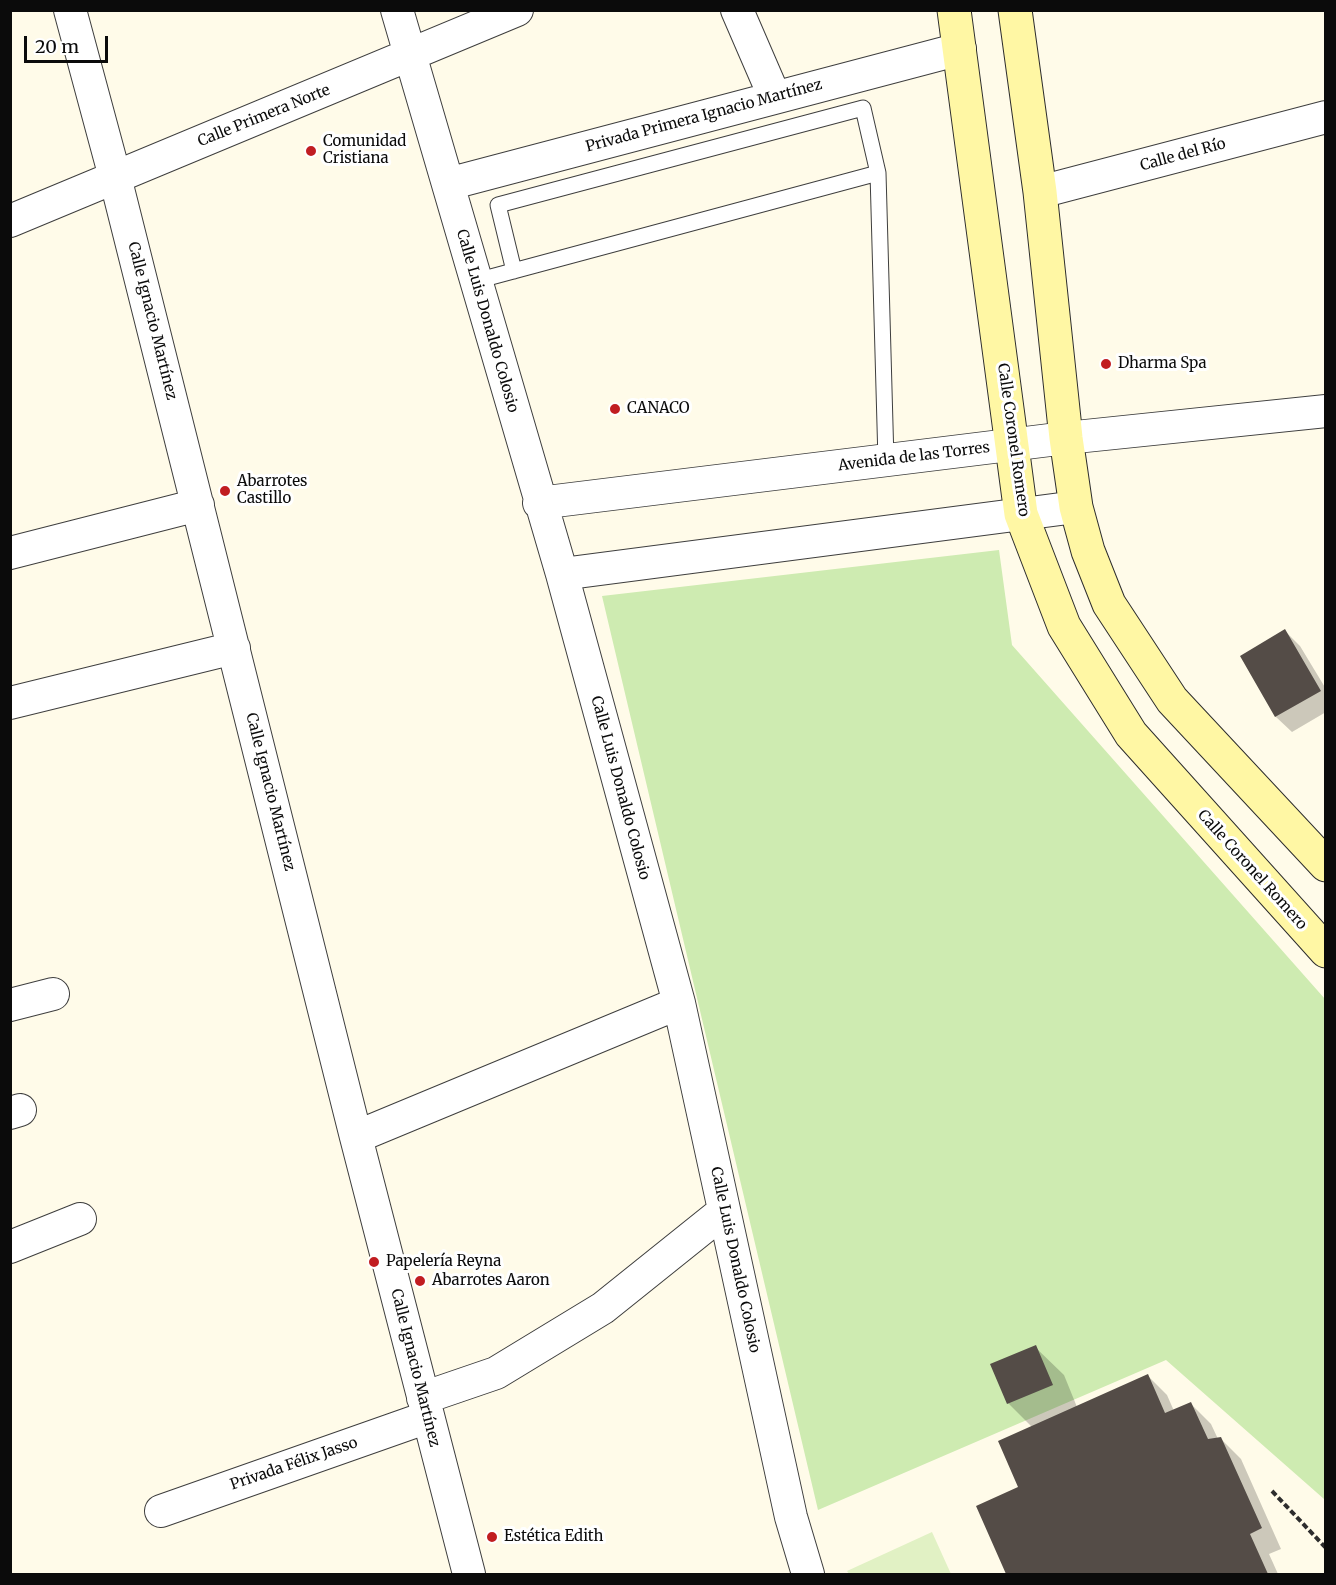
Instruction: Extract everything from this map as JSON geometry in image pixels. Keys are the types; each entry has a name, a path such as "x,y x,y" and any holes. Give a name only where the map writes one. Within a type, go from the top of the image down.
{"main road":[{"name":"Calle Coronel Romero","path":"954,10 1021,514 1064,626 1131,734 1326,951"},
{"path":"1015,10 1040,192 1066,438 1076,507 1088,552 1109,604 1172,700 1326,865"}],"street":[{"name":"Calle Ignacio Martínez","path":"70,10 115,177 356,1137 470,1575"},
{"name":"Calle Luis Donaldo Colosio","path":"396,10 562,574 679,1003 791,1517 808,1575"},
{"name":"Calle Primera Norte","path":"10,221 516,10"},
{"path":"737,10 769,84"},
{"name":"Privada Primera Ignacio Martínez","path":"448,184 960,49"},
{"name":"Calle del Río","path":"1040,192 1326,117"},
{"name":"Avenida de las Torres","path":"540,503 1066,438 1326,411"},
{"path":"10,553 198,505"},
{"path":"562,574 1076,507"},
{"path":"10,703 234,648"},
{"path":"10,1005 53,994"},
{"path":"356,1137 679,1003"},
{"name":"Privada Félix Jasso","path":"161,1511 425,1408 496,1373 603,1308 724,1211"},
{"path":"10,1247 81,1220"}],"lane":[{"path":"514,271 498,205 863,108 878,172 886,461"},
{"path":"476,281 878,172"}],"path":[{"path":"1272,1491 1326,1548"}],"green space":[{"path":"999,550 1012,645 1325,999 1324,1499 1166,1360 818,1510 602,596"},
{"path":"932,1532 951,1574 849,1574 847,1571"}],"building":[{"path":"1285,629 1321,691 1275,717 1240,656"},
{"path":"1036,1345 1053,1385 1007,1404 990,1364"},
{"path":"1148,1374 1165,1413 1191,1402 1208,1439 1221,1437 1262,1528 1250,1534 1268,1574 1006,1574 976,1506 1018,1487 998,1441"}],"place":[{"name":"Comunidad Cristiana","path":"311,151"},
{"name":"Dharma Spa","path":"1106,364"},
{"name":"CANACO","path":"615,409"},
{"name":"Abarrotes Castillo","path":"225,491"},
{"name":"Papelería Reyna","path":"374,1262"},
{"name":"Abarrotes Aaron","path":"420,1281"},
{"name":"Estética Edith","path":"492,1537"}]}
